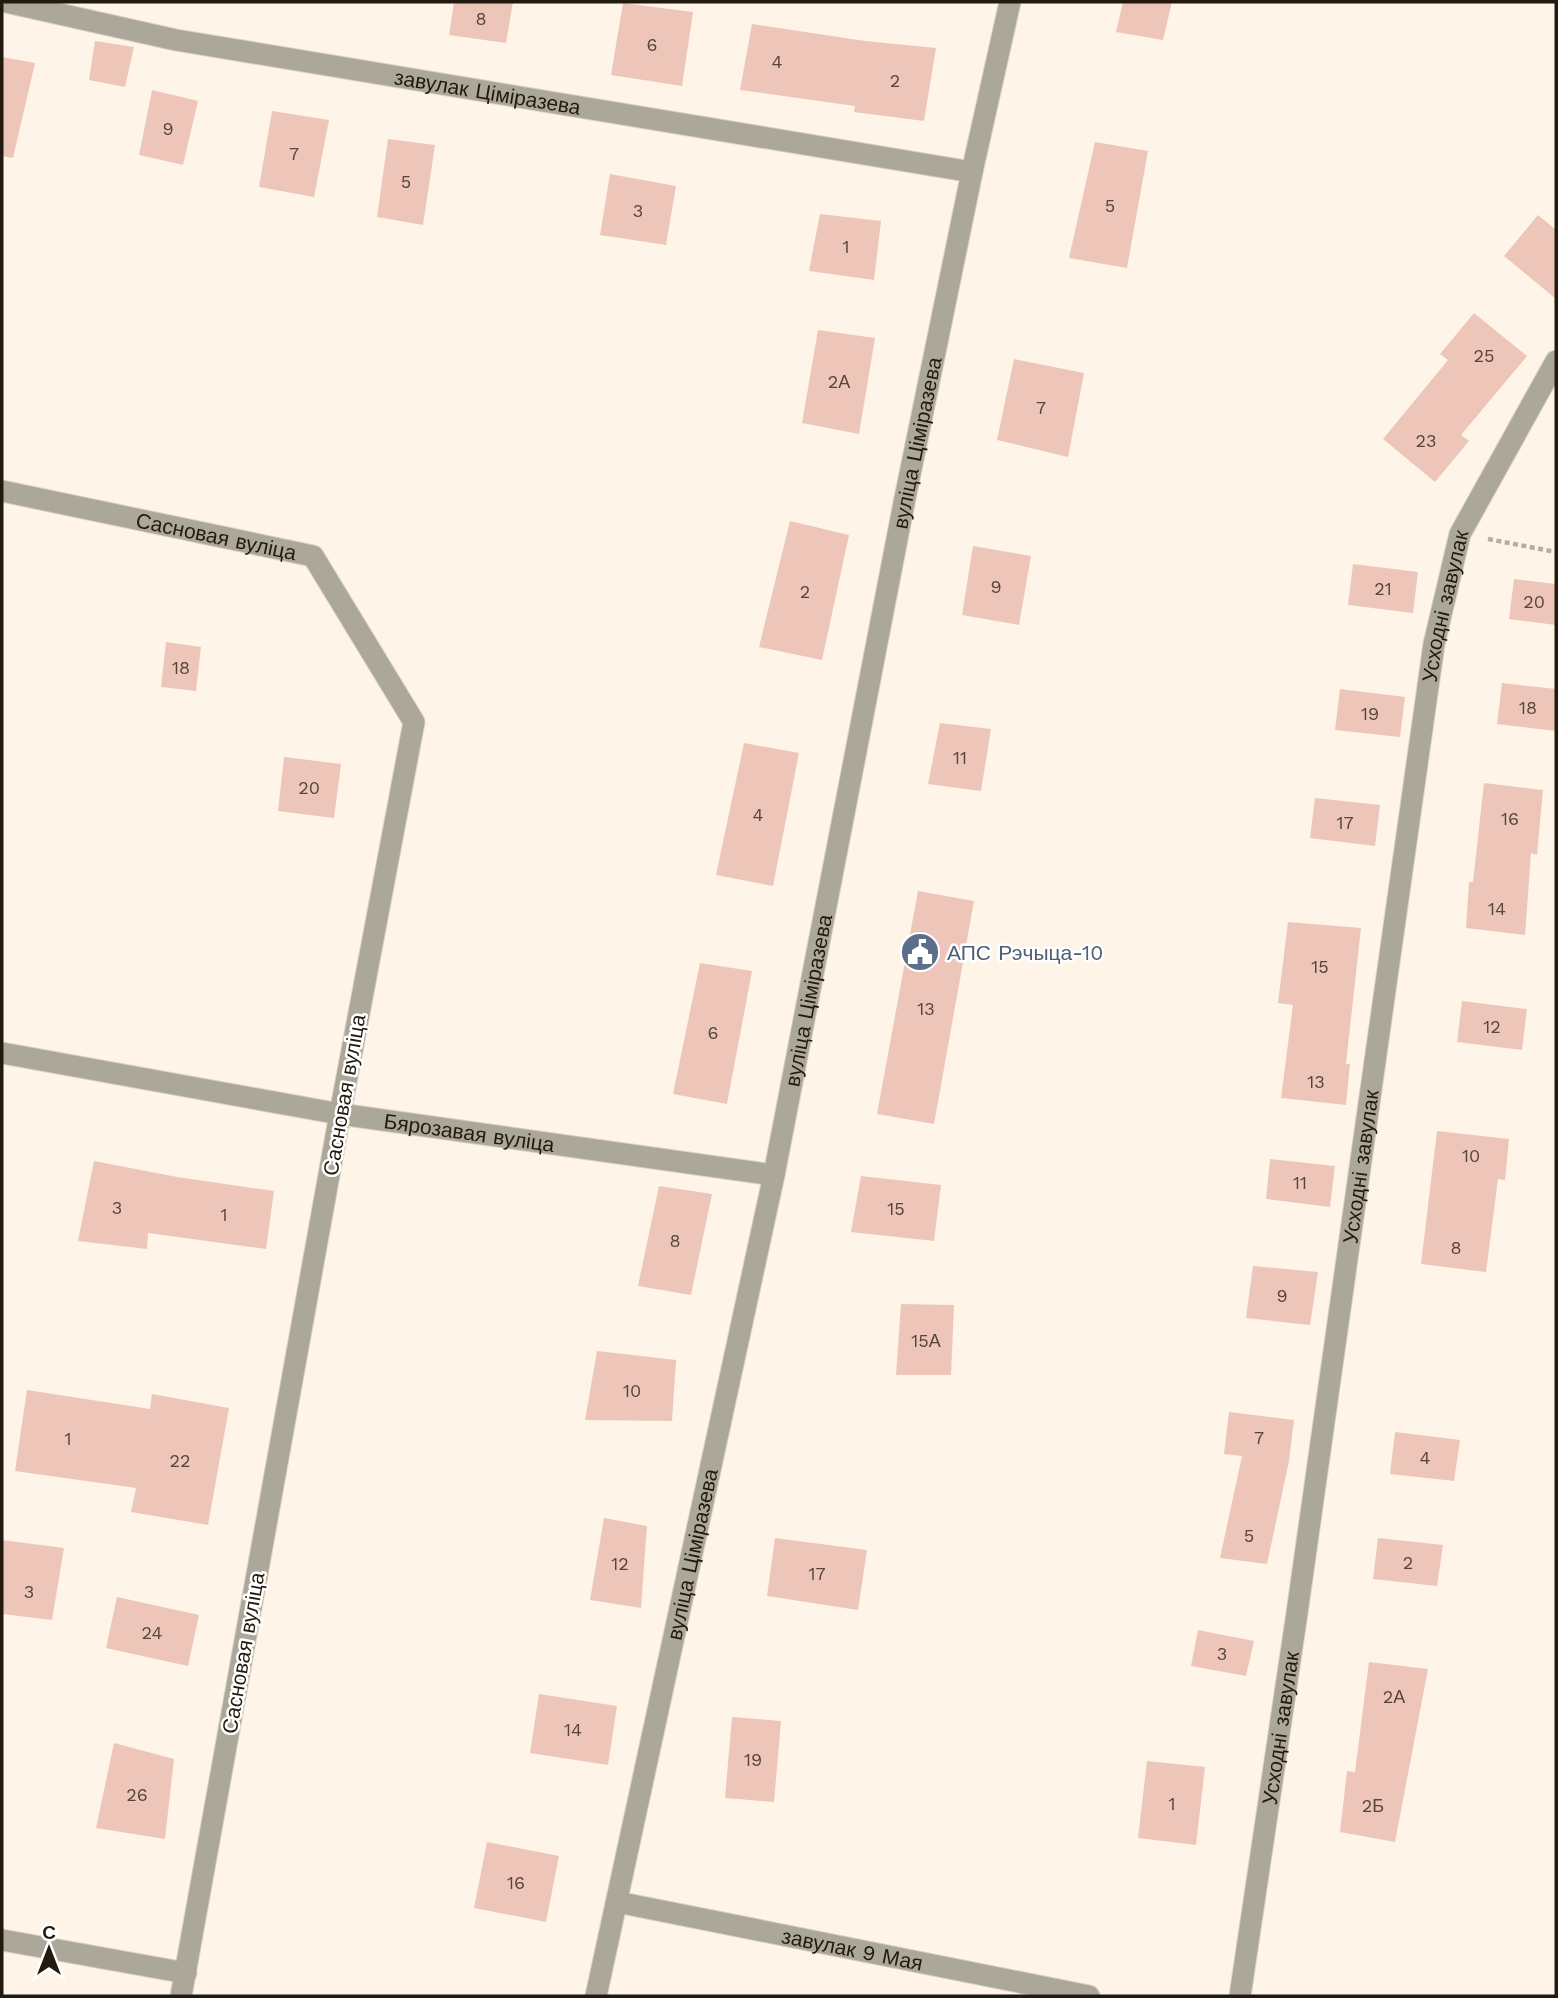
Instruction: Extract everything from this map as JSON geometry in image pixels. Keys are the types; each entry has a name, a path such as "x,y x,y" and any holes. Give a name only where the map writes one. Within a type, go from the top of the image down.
{"street":[{"name":"завулак Ціміразева","path":"6,2 176,40 972,172"},
{"name":"вуліца Ціміразева","path":"596,1996 774,1175 904,503 1010,2"},
{"name":"Усходні завулак","path":"1240,1996 1434,644 1460,534 1556,361"},
{"name":"Сасновая вуліца","path":"2,491 313,556 414,722 340,1114 181,1996"},
{"name":"Бярозавая вуліца","path":"3,1058 340,1114 774,1175"},
{"name":"завулак 9 Мая","path":"617,1902 1089,1996"},
{"path":"2,1940 186,1973"}],"path":[{"path":"1460,534 1556,552"}],"building":[{"path":"454,2 513,2 506,43 449,35"},
{"path":"1123,2 1172,2 1163,40 1116,32"},
{"path":"623,3 693,12 682,86 611,75"},
{"path":"752,24 865,41 936,48 924,121 854,112 855,106 740,90"},
{"path":"95,41 134,47 125,87 89,80"},
{"path":"2,57 35,63 13,158 2,156"},
{"path":"152,90 198,101 183,165 139,155"},
{"path":"272,111 329,120 314,197 259,187"},
{"path":"388,139 435,145 423,225 377,217"},
{"path":"1095,142 1148,151 1127,268 1069,258"},
{"path":"610,174 676,186 666,245 600,235"},
{"path":"820,214 881,221 874,280 809,271"},
{"path":"1538,215 1556,230 1556,299 1504,256"},
{"path":"1474,313 1527,356 1461,435 1469,441 1435,482 1383,439 1448,360 1440,354"},
{"path":"818,330 875,338 859,434 802,423"},
{"path":"1014,359 1084,373 1068,457 997,440"},
{"path":"790,521 849,535 822,660 759,647"},
{"path":"973,546 1031,556 1019,625 962,615"},
{"path":"1353,564 1418,572 1413,613 1348,605"},
{"path":"1514,579 1556,584 1556,625 1509,619"},
{"path":"166,642 201,647 196,691 161,687"},
{"path":"1502,683 1556,689 1556,731 1497,724"},
{"path":"1340,689 1405,697 1400,737 1335,730"},
{"path":"940,723 991,729 981,791 928,784"},
{"path":"744,743 799,753 773,886 716,875"},
{"path":"284,757 341,764 334,818 278,811"},
{"path":"1484,783 1543,790 1537,855 1531,853 1525,935 1466,928 1469,882 1473,882"},
{"path":"1315,798 1380,805 1375,846 1310,838"},
{"path":"918,891 974,901 934,1124 877,1114"},
{"path":"1288,922 1361,928 1346,1064 1350,1064 1346,1105 1281,1098 1293,1005 1278,1003"},
{"path":"700,963 752,971 727,1104 673,1094"},
{"path":"1462,1001 1527,1009 1522,1050 1457,1042"},
{"path":"1437,1131 1509,1139 1505,1180 1498,1179 1486,1272 1421,1264"},
{"path":"1270,1159 1335,1166 1330,1207 1266,1199"},
{"path":"94,1161 177,1177 274,1191 266,1249 148,1233 147,1249 78,1241"},
{"path":"861,1176 941,1185 934,1241 851,1232"},
{"path":"659,1186 712,1194 691,1295 638,1286"},
{"path":"1253,1266 1318,1272 1310,1325 1246,1318"},
{"path":"901,1304 954,1305 951,1375 896,1375"},
{"path":"597,1351 676,1360 672,1421 585,1420"},
{"path":"27,1390 150,1409 152,1394 229,1408 208,1525 131,1512 136,1488 15,1471"},
{"path":"1229,1412 1294,1420 1289,1461 1267,1564 1220,1558 1242,1456 1224,1454"},
{"path":"1395,1432 1460,1440 1454,1481 1390,1474"},
{"path":"604,1518 647,1526 641,1608 590,1600"},
{"path":"775,1538 867,1550 858,1610 767,1596"},
{"path":"1378,1538 1443,1545 1437,1586 1373,1579"},
{"path":"2,1540 64,1548 52,1620 2,1614"},
{"path":"117,1597 199,1615 188,1666 106,1648"},
{"path":"1198,1630 1254,1641 1246,1676 1191,1666"},
{"path":"1369,1662 1428,1669 1395,1842 1340,1832 1347,1771 1355,1772"},
{"path":"539,1694 617,1706 608,1765 530,1753"},
{"path":"732,1717 781,1721 774,1802 725,1798"},
{"path":"114,1743 174,1759 165,1839 96,1828"},
{"path":"1147,1761 1205,1767 1196,1845 1138,1838"},
{"path":"487,1842 559,1856 546,1922 474,1908"}],"place":[{"name":"АПС Рэчыца-10","path":"920,952"}]}
